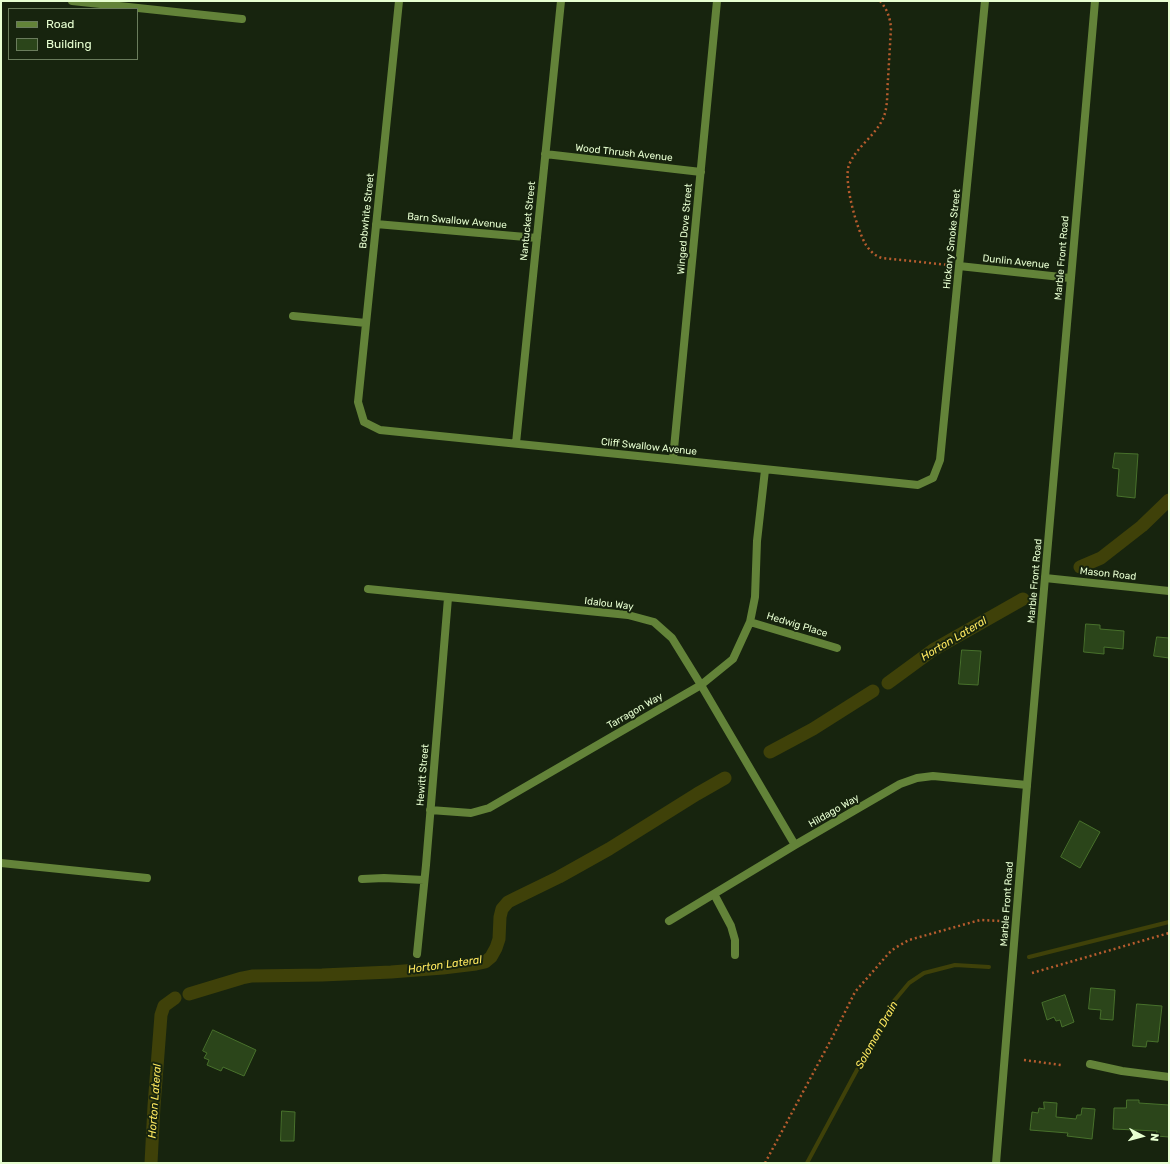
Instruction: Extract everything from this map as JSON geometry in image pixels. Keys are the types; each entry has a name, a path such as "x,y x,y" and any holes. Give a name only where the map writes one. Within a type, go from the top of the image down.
{"street":[{"path":"72,1 242,19"},
{"name":"Bobwhite Street","path":"364,422 358,402 399,1"},
{"name":"Nantucket Street","path":"516,443 561,1"},
{"name":"Winged Dove Street","path":"673,459 717,1"},
{"name":"Hickory Smoke Street","path":"932,478 940,460 985,1"},
{"name":"Marble Front Road","path":"996,1163 1070,278 1095,1"},
{"name":"Wood Thrush Avenue","path":"545,154 701,172"},
{"name":"Barn Swallow Avenue","path":"376,224 537,238"},
{"name":"Dunlin Avenue","path":"959,266 1070,278"},
{"path":"294,316 366,323"},
{"name":"Cliff Swallow Avenue","path":"364,422 380,430 673,459 765,470 918,485 932,478"},
{"name":"Tarragon Way","path":"430,810 471,813 489,808 701,685 733,659 750,622 755,597 757,541 765,470"},
{"name":"Mason Road","path":"1045,578 1169,591"},
{"name":"Idalou Way","path":"368,589 448,598 628,614 654,622 672,638 795,845"},
{"name":"Hewitt Street","path":"417,954 448,598"},
{"name":"Hedwig Place","path":"750,622 837,648"},
{"name":"Hildago Way","path":"669,921 900,784 917,778 933,776 1027,785"},
{"path":"1,863 147,878"},
{"path":"362,879 384,878 424,880"},
{"path":"714,894 731,926 735,940 735,954"},
{"path":"1090,1064 1122,1071 1169,1077"}],"path":[{"path":"880,1 887,11 891,28 887,103 882,122 855,155 849,165 848,172 851,202 858,227 865,243 877,256 882,258 950,265"},
{"path":"765,1163 855,992 889,953 909,940 980,920 1000,921"},
{"path":"1032,973 1169,933"},
{"path":"1024,1060 1061,1066"}],"building":[{"path":"1115,453 1138,454 1135,498 1117,496 1119,469 1113,468"},
{"path":"1086,624 1100,625 1100,629 1124,631 1123,649 1104,647 1104,654 1084,652"},
{"path":"1157,637 1169,638 1169,658 1154,656"},
{"path":"962,650 981,651 978,685 959,684"},
{"path":"1080,821 1100,832 1080,868 1061,857"},
{"path":"1091,988 1115,990 1113,1020 1100,1019 1101,1010 1089,1009"},
{"path":"1065,995 1074,1022 1062,1027 1060,1020 1056,1021 1054,1017 1047,1020 1042,1003"},
{"path":"1137,1004 1162,1006 1158,1042 1147,1041 1146,1047 1133,1046"},
{"path":"213,1030 256,1050 244,1076 223,1067 221,1071 207,1065 209,1060 204,1058 207,1053 203,1051"},
{"path":"1127,1100 1139,1100 1139,1103 1169,1105 1169,1137 1156,1136 1157,1131 1113,1129 1114,1108 1126,1108"},
{"path":"1044,1102 1057,1103 1056,1117 1076,1119 1077,1115 1081,1115 1082,1108 1095,1109 1092,1139 1067,1136 1068,1133 1030,1130 1032,1112 1038,1113 1039,1108 1044,1109"},
{"path":"282,1111 295,1112 294,1141 281,1141"}],"waterway":[{"name":"Horton Lateral","path":"1080,567 1101,558 1142,526 1169,500"},
{"name":"Horton Lateral","path":"888,683 933,650 1023,599"},
{"name":"Horton Lateral","path":"770,752 813,729 873,691"},
{"name":"Horton Lateral","path":"189,994 252,976 391,972 443,968 485,962 491,957 496,948 499,939 502,909 508,902 559,877 609,849 725,778"},
{"name":"Solomon Drain","path":"1029,957 1169,922"},
{"name":"Solomon Drain","path":"807,1163 894,1001 909,983 924,973 955,965 989,967"},
{"name":"Horton Lateral","path":"151,1163 161,1015 164,1006 175,998"}]}
